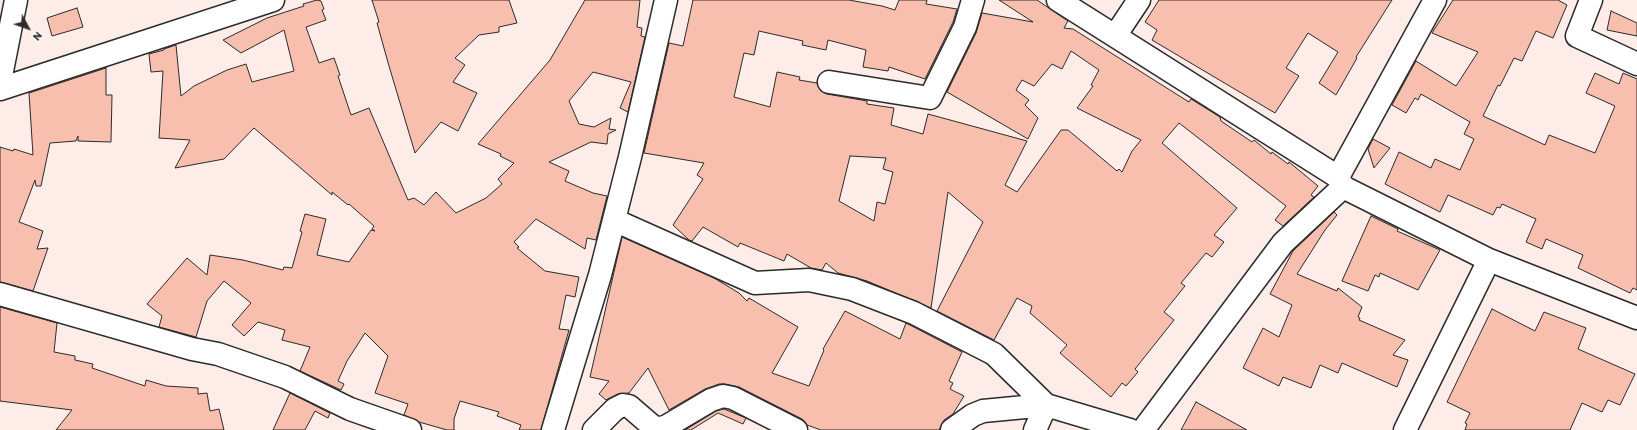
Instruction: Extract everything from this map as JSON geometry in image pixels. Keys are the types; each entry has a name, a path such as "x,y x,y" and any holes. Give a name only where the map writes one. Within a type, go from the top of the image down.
{"street":[{"path":"0,81 16,0"},
{"path":"0,89 238,6 273,0"},
{"path":"553,430 600,275 630,157 666,0"},
{"path":"828,82 930,98 965,27 973,0"},
{"path":"1058,0 1340,182 1489,260 1637,318"},
{"path":"1115,36 1139,0"},
{"path":"1143,430 1283,243 1340,182 1435,0"},
{"path":"1591,0 1577,36 1637,64"},
{"path":"614,220 755,283 809,280 852,289 914,313 994,354 1046,405"},
{"path":"1405,430 1489,260"},
{"path":"0,294 192,349 225,356 285,377 350,409 410,430"},
{"path":"594,430 615,409 623,405 630,406 651,425 658,429 667,426 711,400 723,396 733,398 796,430"},
{"path":"1035,430 1046,405"},
{"path":"952,430 973,415 983,411 1046,405 1130,430"}],"building":[{"path":"317,0 321,1 324,9 322,10 326,20 306,27 319,63 334,58 340,75 338,76 351,115 369,108 408,200 414,198 424,205 436,192 456,213 486,198 502,184 498,179 514,163 500,156 501,154 478,144 550,60 585,0 640,0 637,27 642,28 641,36 645,37 628,112 620,108 631,82 593,72 569,101 579,124 594,127 611,118 609,129 616,130 608,134 607,144 591,142 549,162 569,171 565,181 593,193 607,196 596,240 587,238 585,249 536,219 514,242 519,247 517,248 545,271 579,277 575,297 566,295 559,329 569,330 541,430 519,430 521,425 497,416 499,412 460,401 454,419 454,430 447,430 419,422 404,415 408,404 375,393 388,356 365,333 347,361 338,381 344,384 341,390 300,371 310,347 282,340 285,330 258,322 244,336 232,325 251,303 224,281 207,301 196,337 159,327 162,316 147,304 187,258 207,275 210,255 243,260 283,270 284,267 292,268 302,232 300,231 305,214 326,219 317,255 349,262 371,230 375,231 372,229 374,226 349,204 348,205 332,192 332,195 254,128 224,159 175,168 190,140 159,138 163,71 151,72 149,54 176,45 181,96 194,86 227,70 246,64 252,82 294,71 284,30 241,53 223,40 267,18 304,6 303,4"},
{"path":"372,0 509,0 517,23 499,27 499,32 479,35 455,58 465,65 453,82 477,93 458,131 441,122 415,153 389,66 377,23 379,22"},
{"path":"693,0 849,0 895,10 899,0 927,0 926,4 957,9 953,22 925,79 889,67 888,71 863,67 866,50 828,40 826,50 802,45 803,41 759,31 754,55 744,53 734,97 770,107 777,72 800,77 799,80 817,83 821,91 827,94 867,101 867,104 894,108 891,125 923,134 928,114 1027,141 1005,185 1017,192 1061,130 1068,130 1117,171 1119,169 1122,172 1132,151 1141,140 1077,108 1093,86 1091,85 1099,70 1071,51 1062,69 1052,64 1034,86 1022,80 1016,90 1029,100 1025,105 1038,118 1028,139 947,92 976,33 982,13 1033,22 999,0 1037,0 1068,21 1064,28 1073,29 1189,102 1191,99 1220,117 1221,121 1252,142 1254,140 1271,154 1272,152 1288,164 1289,162 1318,186 1311,195 1314,197 1283,226 1275,220 1286,206 1179,123 1162,143 1237,208 1214,235 1224,242 1212,257 1206,253 1181,283 1185,286 1164,312 1174,320 1135,369 1138,372 1126,386 1122,383 1111,397 1060,353 1067,345 1030,313 1032,306 1017,298 994,340 937,311 983,222 948,192 931,308 867,281 838,273 826,263 822,270 811,268 787,254 784,261 740,243 738,247 703,227 692,241 689,240 673,225 703,179 697,175 704,163 644,153 669,43 683,46","holes":["850,156 886,158 883,169 893,172 885,204 877,202 874,221 839,201"]},
{"path":"1159,0 1392,0 1356,57 1357,58 1336,95 1319,83 1338,52 1308,33 1286,68 1299,76 1275,113 1152,40 1157,30 1145,22"},
{"path":"1453,0 1558,0 1567,5 1553,38 1536,31 1522,61 1514,58 1500,86 1498,85 1483,116 1545,145 1549,135 1595,153 1615,106 1586,93 1595,73 1619,84 1623,73 1637,79 1637,290 1633,288 1630,293 1578,268 1583,255 1546,239 1542,249 1526,242 1536,219 1502,204 1500,208 1497,207 1493,215 1448,195 1440,212 1385,184 1399,152 1431,168 1435,159 1460,170 1474,139 1464,134 1470,122 1421,94 1418,100 1415,98 1406,113 1392,105 1416,61 1456,86 1478,52 1432,33"},
{"path":"77,8 83,27 52,36 47,18"},
{"path":"1611,11 1637,23 1637,36 1607,30"},
{"path":"106,68 106,95 112,95 111,142 78,141 78,136 76,141 50,143 41,186 36,186 35,180 19,222 43,231 37,249 48,248 33,291 0,282 0,147 13,151 14,149 33,155 29,93"},
{"path":"1373,139 1390,148 1374,168 1368,149"},
{"path":"1334,212 1337,215 1325,230 1297,274 1337,291 1338,288 1362,307 1358,317 1360,318 1359,320 1405,340 1393,355 1408,360 1397,387 1342,363 1338,373 1320,365 1311,388 1283,377 1279,386 1243,368 1263,328 1279,337 1292,305 1270,294 1293,251"},
{"path":"1371,216 1398,229 1397,231 1440,250 1418,290 1380,273 1379,277 1375,275 1368,291 1342,281"},
{"path":"622,237 714,278 739,293 747,301 749,298 798,327 772,373 809,386 824,350 823,349 845,311 900,339 906,323 962,352 949,381 953,383 950,389 964,396 953,414 944,420 939,430 821,430 807,425 802,419 739,387 725,384 719,384 705,389 669,410 648,368 629,393 618,394 606,400 599,394 609,381 590,377"},
{"path":"0,307 57,323 54,352 75,356 75,360 93,364 92,368 145,386 146,380 166,386 198,388 198,394 207,393 210,411 219,409 224,430 56,430 72,410 0,401"},
{"path":"1492,309 1535,331 1544,312 1586,328 1578,349 1635,374 1620,405 1608,400 1602,412 1582,403 1570,430 1465,430 1467,424 1465,423 1470,413 1447,402"},
{"path":"290,393 330,413 328,418 315,411 305,430 273,430"},
{"path":"1196,402 1247,430 1181,430"},
{"path":"724,409 746,418 743,424 718,413 691,430 685,430 716,411"}]}
